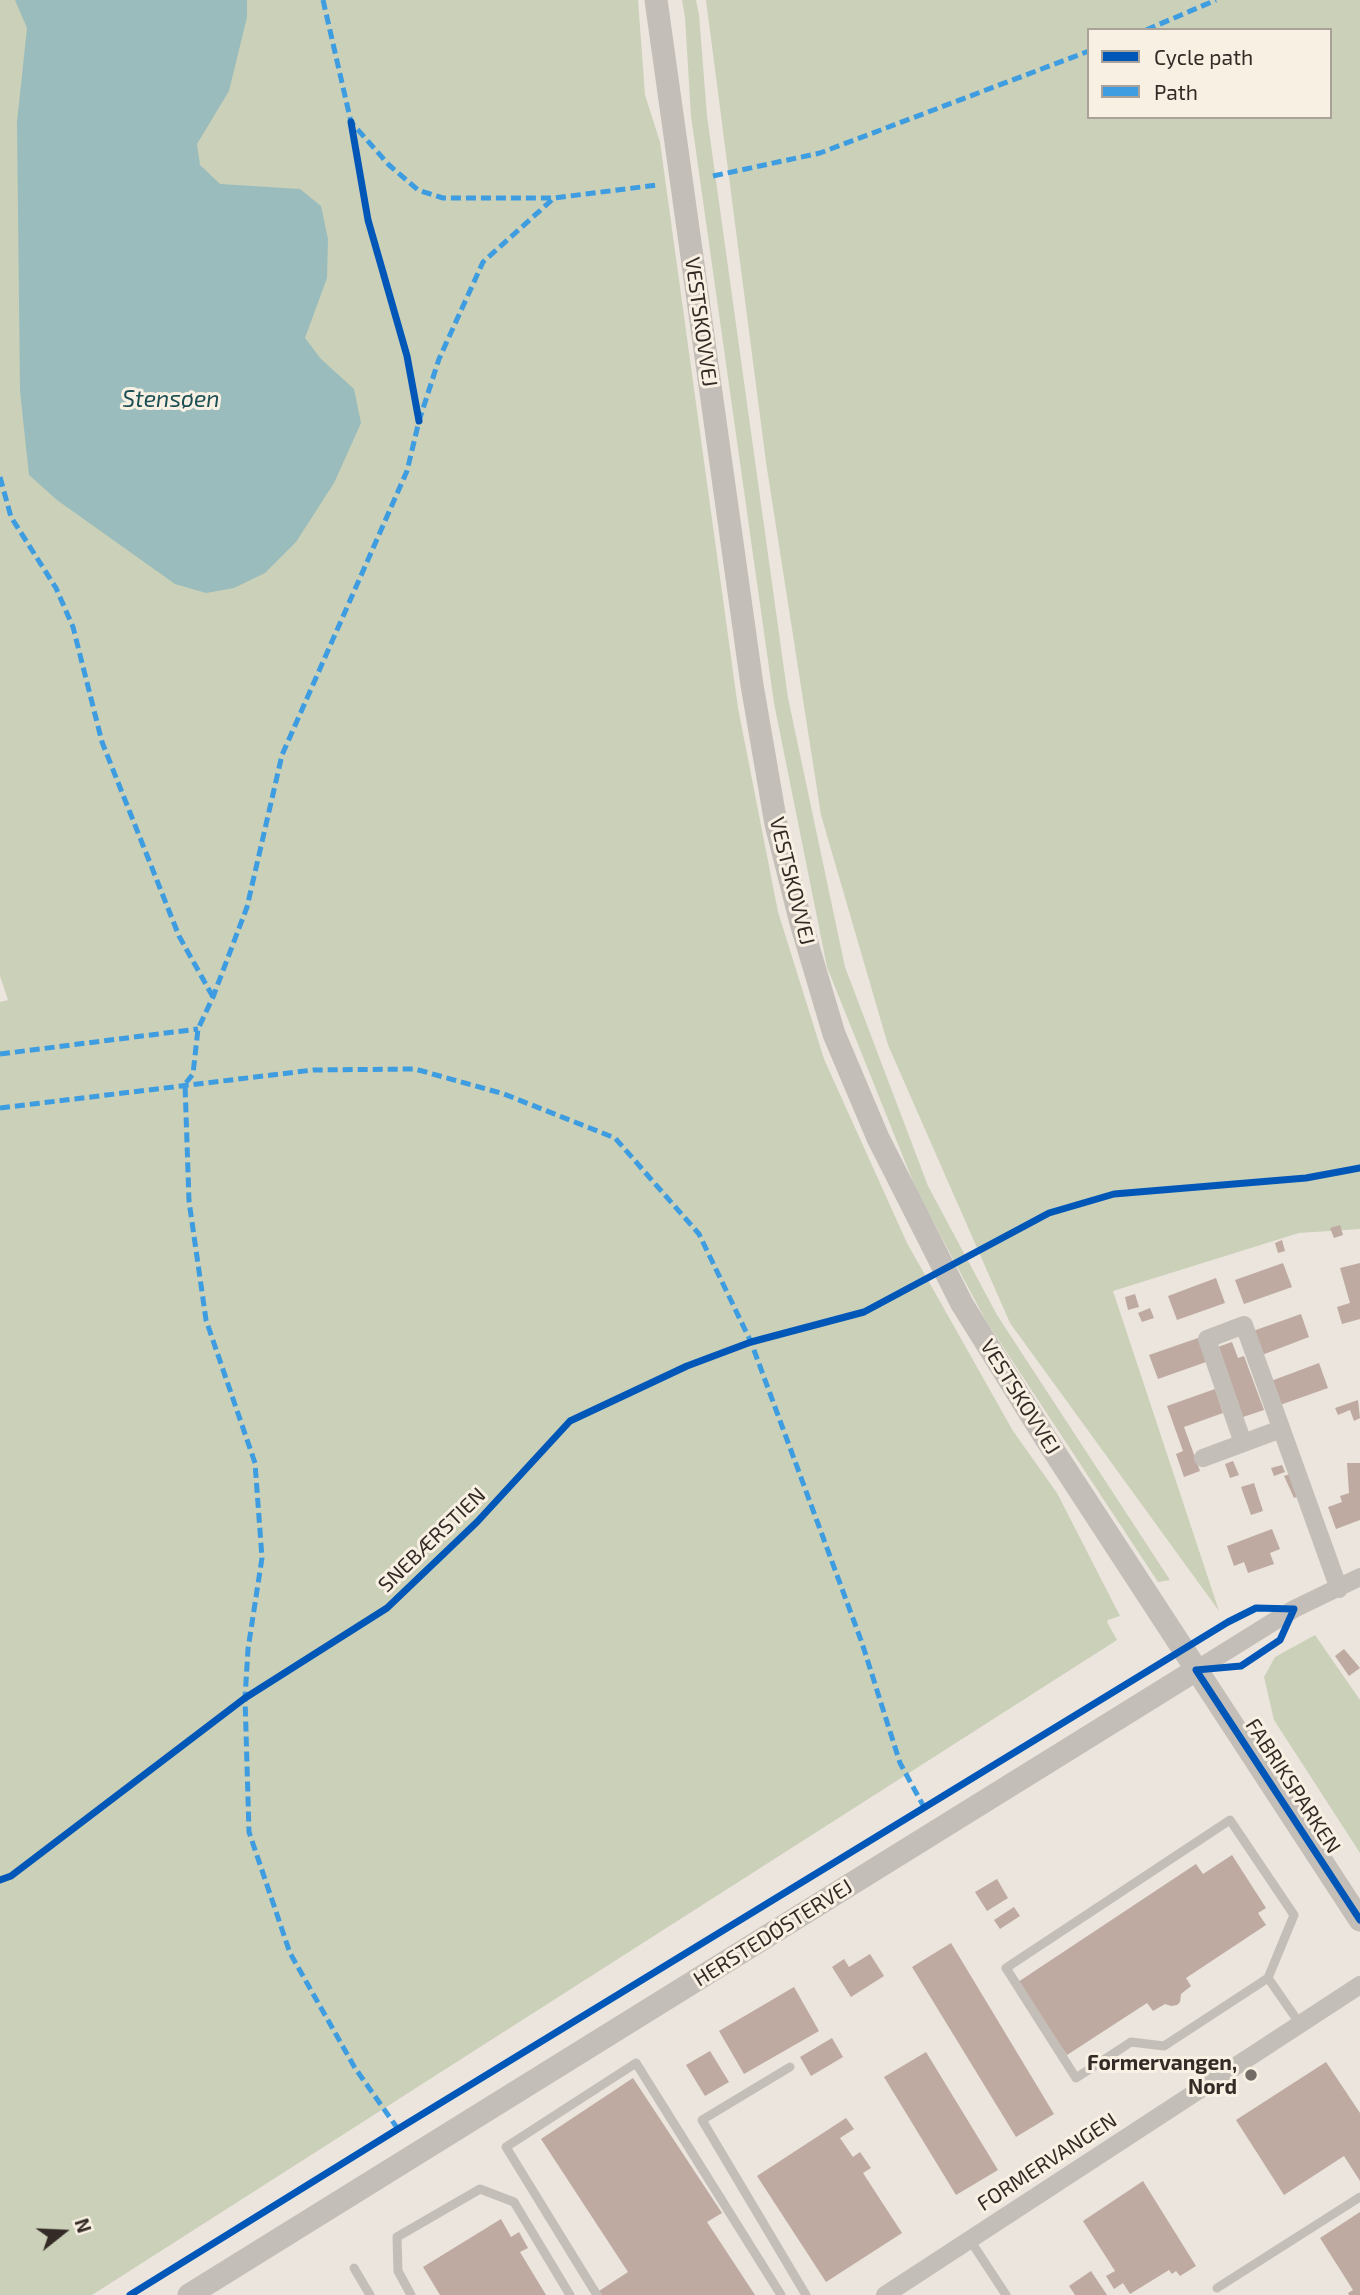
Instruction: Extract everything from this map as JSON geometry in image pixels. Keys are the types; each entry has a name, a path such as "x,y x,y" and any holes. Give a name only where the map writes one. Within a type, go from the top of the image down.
{"street":[{"name":"VESTSKOVVEJ","path":"656,0 752,685 776,824 801,923 834,1034 878,1138 962,1304 1196,1670"},
{"path":"1243,1443 1207,1339 1244,1325 1339,1589"},
{"path":"1203,1458 1281,1429"},
{"name":"HERSTEDØSTERVEJ","path":"189,2295 1294,1609 1360,1577"},
{"name":"FABRIKSPARKEN","path":"1196,1670 1360,1920"},
{"name":"FORMERVANGEN","path":"885,2295 1360,1985"}],"lane":[{"path":"1230,1820 1294,1915 1268,1978 1164,2046 1132,2042 1076,2078 1006,1968 1230,1820"},
{"path":"1268,1978 1300,2024"},
{"path":"597,2295 506,2147 636,2063 781,2295"},
{"path":"790,2067 702,2120 806,2295"},
{"path":"411,2295 398,2271 397,2237 480,2189 514,2202 570,2295"},
{"path":"1217,2288 1360,2197"},
{"name":"FORMERVANGEN","path":"970,2240 1006,2295"},
{"path":"354,2269 370,2295"}],"green space":[{"path":"0,0 638,0 645,95 660,142 738,708 778,912 824,1059 907,1243 1013,1431 1057,1493 1120,1616 1107,1622 1117,1640 92,2295 0,2295 0,1002 8,1000 0,976"},
{"path":"682,0 696,0 699,15 707,116 788,698 845,967 928,1186 997,1315 1170,1580 1158,1582 986,1321 916,1189 827,967 774,703 691,116"},
{"path":"706,0 1360,0 1360,1229 1299,1233 1113,1291 1219,1611 1010,1323 888,1045 821,815 766,462"},
{"path":"1315,1635 1360,1700 1360,1853 1274,1720 1264,1677 1275,1657"}],"water":[{"name":"Stensøen","path":"15,0 247,0 247,17 229,91 197,144 200,165 220,184 300,189 321,206 328,239 327,278 305,338 321,359 354,389 361,423 334,483 296,542 265,573 234,588 206,593 175,584 57,500 29,475 20,391 17,122 27,28"}],"building":[{"path":"1340,1225 1343,1235 1334,1238 1330,1228"},
{"path":"1282,1240 1285,1251 1278,1253 1275,1243"},
{"path":"1283,1263 1292,1287 1244,1304 1235,1280"},
{"path":"1360,1263 1360,1319 1342,1324 1337,1307 1350,1303 1340,1268"},
{"path":"1216,1278 1225,1303 1177,1320 1168,1296"},
{"path":"1135,1294 1139,1307 1128,1310 1125,1297"},
{"path":"1150,1308 1154,1318 1142,1322 1138,1313"},
{"path":"1301,1314 1309,1337 1262,1355 1253,1331"},
{"path":"1198,1338 1206,1362 1158,1379 1149,1355"},
{"path":"1232,1342 1238,1358 1244,1356 1264,1410 1240,1418 1215,1348"},
{"path":"1319,1363 1328,1388 1280,1405 1271,1381"},
{"path":"1215,1389 1223,1413 1184,1427 1200,1471 1184,1477 1176,1454 1183,1451 1167,1406"},
{"path":"1358,1400 1360,1418 1354,1421 1350,1410 1338,1415 1335,1408"},
{"path":"1233,1461 1239,1475 1230,1478 1225,1464"},
{"path":"1347,1463 1360,1463 1360,1520 1336,1529 1328,1507 1342,1502 1340,1496 1349,1493"},
{"path":"1282,1465 1285,1472 1274,1476 1271,1468"},
{"path":"1290,1474 1298,1496 1294,1498 1284,1476"},
{"path":"1254,1483 1263,1511 1251,1515 1241,1487"},
{"path":"1272,1529 1280,1549 1270,1553 1274,1564 1248,1573 1244,1562 1234,1566 1227,1546"},
{"path":"1344,1649 1360,1668 1349,1676 1335,1656"},
{"path":"1232,1855 1266,1908 1258,1913 1266,1925 1186,1978 1191,1986 1181,1994 1177,2005 1165,2004 1153,2011 1147,2003 1067,2055 1018,1982 1196,1864 1203,1874"},
{"path":"997,1879 1008,1898 987,1911 975,1892"},
{"path":"1014,1907 1020,1916 1000,1929 994,1920"},
{"path":"951,1943 1054,2114 1016,2137 912,1967"},
{"path":"870,1954 884,1976 851,1997 832,1967 844,1959 849,1967"},
{"path":"794,1987 819,2031 744,2074 719,2031"},
{"path":"832,2038 843,2057 811,2076 800,2057"},
{"path":"710,2051 729,2082 705,2096 686,2065"},
{"path":"926,2052 998,2170 956,2195 884,2077"},
{"path":"1326,2062 1360,2113 1360,2181 1344,2156 1284,2195 1236,2120"},
{"path":"633,2078 722,2213 707,2222 755,2295 602,2295 599,2291 628,2272 541,2139"},
{"path":"846,2118 854,2129 840,2138 853,2157 860,2152 871,2168 863,2173 902,2233 826,2282 757,2176"},
{"path":"1143,2181 1196,2266 1180,2276 1176,2271 1172,2274 1169,2270 1130,2294 1123,2283 1114,2289 1106,2276 1115,2271 1083,2221"},
{"path":"1360,2212 1360,2295 1349,2295 1353,2290 1320,2238"},
{"path":"501,2219 511,2237 519,2232 528,2248 520,2252 546,2295 440,2295 423,2267"},
{"path":"1091,2271 1107,2295 1075,2295 1069,2286"}],"marked path":[{"path":"323,0 351,122 389,165 418,190 443,198 554,198 657,185"},
{"path":"1151,28 1216,0"},
{"path":"713,176 820,153 1087,52"},
{"path":"398,2129 355,2068 290,1953 249,1832 245,1698 248,1649 262,1558 255,1463 206,1320 189,1201 185,1084 193,1074 198,1029 247,907 282,755 407,471 419,421 439,359 483,262 554,198"},
{"path":"0,477 11,517 56,588 73,627 102,742 179,936 213,997"},
{"path":"0,1054 198,1029"},
{"path":"0,1108 313,1070 415,1069 504,1094 615,1138 699,1234 751,1342 862,1643 900,1763 924,1807"}],"cycle path":[{"path":"351,122 368,220 407,356 419,421"},
{"name":"SNEBÆRSTIEN","path":"0,1880 11,1876 245,1698 387,1608 477,1522 570,1421 687,1366 751,1342 864,1312 1049,1213 1114,1194 1306,1178 1360,1168"},
{"path":"130,2295 1228,1622 1256,1608 1294,1609 1280,1640 1241,1666 1196,1670 1360,1920"}],"place":[{"name":"Formervangen, Nord","path":"1251,2075"}]}
